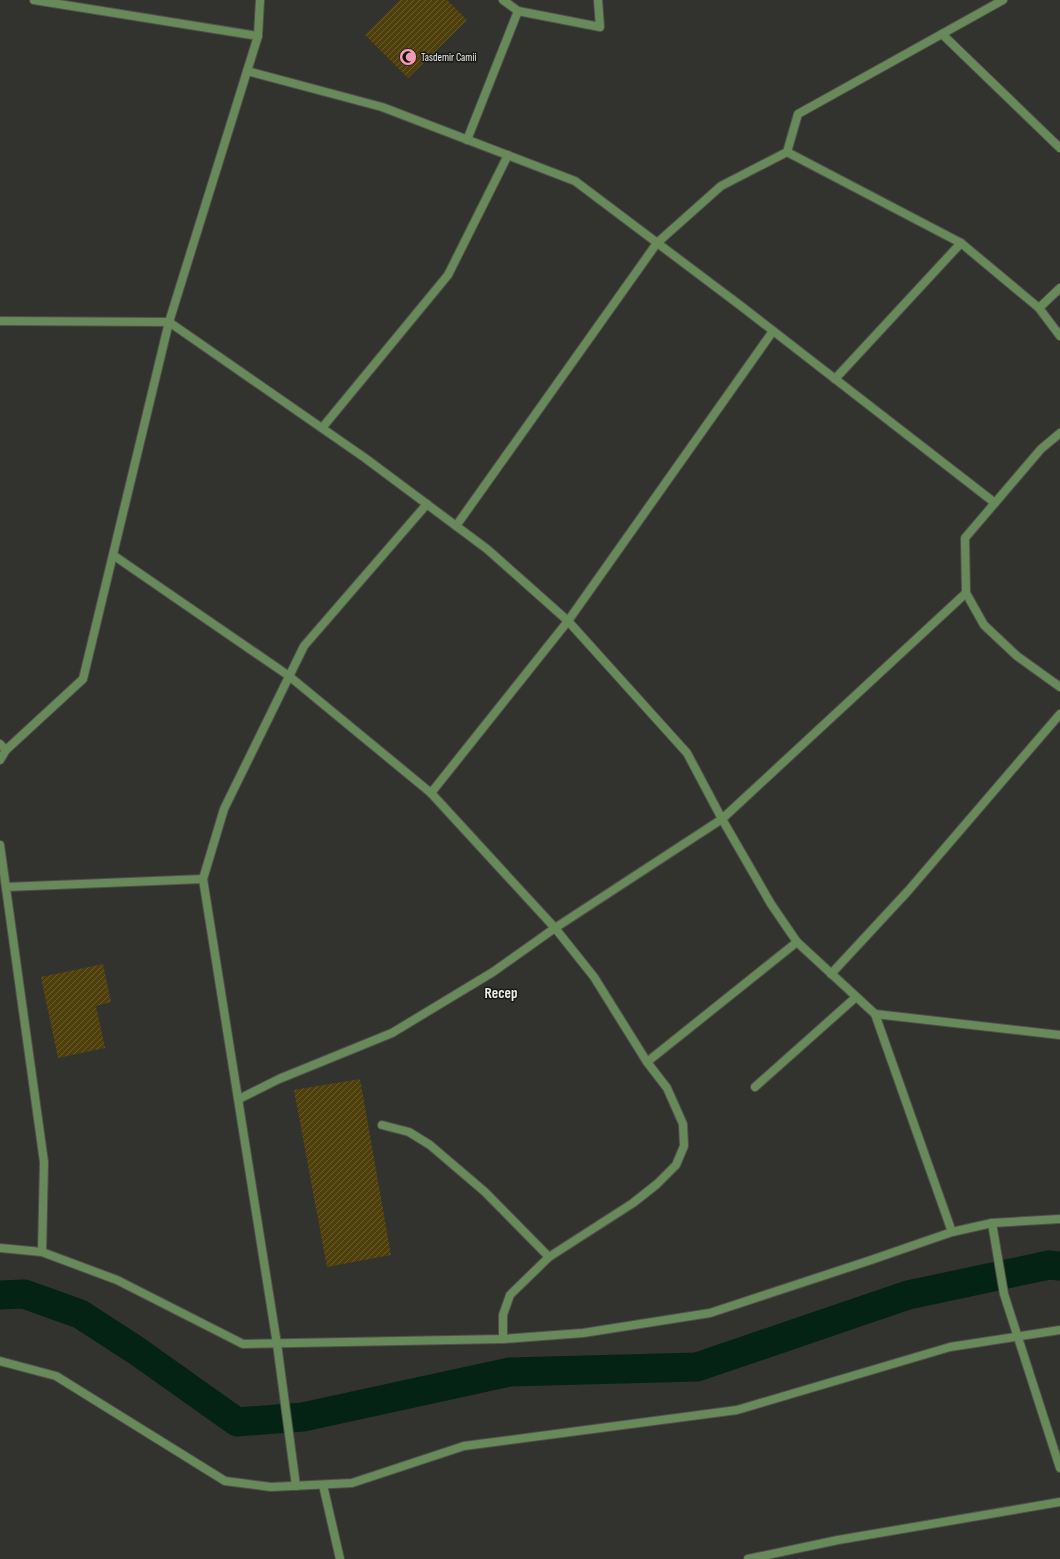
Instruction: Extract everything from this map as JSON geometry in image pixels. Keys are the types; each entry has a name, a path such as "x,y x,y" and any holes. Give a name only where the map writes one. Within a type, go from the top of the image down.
{"street":[{"path":"34,0 258,36"},
{"path":"0,760 3,747 83,679 169,322 258,36 260,0"},
{"path":"503,0 518,11 600,27 598,0"},
{"path":"456,526 657,242 721,186 787,152 798,114 1003,0"},
{"path":"467,140 518,11"},
{"path":"942,34 1060,148"},
{"path":"247,71 382,107 575,181 657,242 995,503"},
{"path":"787,152 961,243 1039,308 1060,336"},
{"path":"322,428 448,275 508,155"},
{"path":"835,379 961,243"},
{"path":"1039,308 1060,288"},
{"path":"0,322 169,322 322,428 427,504 487,549 568,621 688,753 722,819 771,904 797,942 875,1014 952,1232"},
{"path":"431,793 568,621 773,331"},
{"path":"1060,433 1041,449 964,538 966,593 984,625 1017,656 1060,687"},
{"path":"296,1486 277,1344 203,879 224,809 304,646 427,504"},
{"path":"113,555 289,676 431,793 555,928 594,977 647,1062 667,1088 683,1124 684,1146 676,1165 657,1184 633,1203 549,1257 510,1295 503,1315 504,1339"},
{"path":"239,1099 280,1079 392,1033 492,972 555,928 722,819 966,593"},
{"path":"831,974 908,891 1060,714"},
{"path":"0,845 44,1162 42,1252"},
{"path":"6,887 203,879"},
{"path":"647,1062 797,942"},
{"path":"755,1087 856,997"},
{"path":"875,1014 1060,1035"},
{"path":"382,1125 409,1132 430,1145 485,1192 549,1257"},
{"path":"0,1248 42,1252 117,1280 243,1344 504,1339 583,1333 710,1313 952,1232 992,1223 1060,1219"},
{"path":"992,1223 994,1243 1004,1294 1060,1468"},
{"path":"0,1361 56,1376 225,1481 271,1487 352,1483 464,1446 737,1410 950,1347 1060,1330"},
{"path":"323,1484 340,1559"},
{"path":"748,1559 838,1540 1060,1502"}],"building":[{"name":"Tasdemir Camii","path":"400,0 447,0 467,20 408,78 365,35"},
{"path":"103,964 111,1002 96,1006 105,1048 58,1058 41,977"},
{"path":"360,1079 391,1255 327,1267 294,1090"}],"waterway":[{"path":"0,1295 24,1294 80,1314 137,1351 237,1422 303,1417 510,1372 697,1367 908,1295 1049,1265 1060,1266"}],"place":[{"name":"Tasdemir Camii","path":"408,57"}],"district":[{"name":"Recep","path":"501,993"}]}
